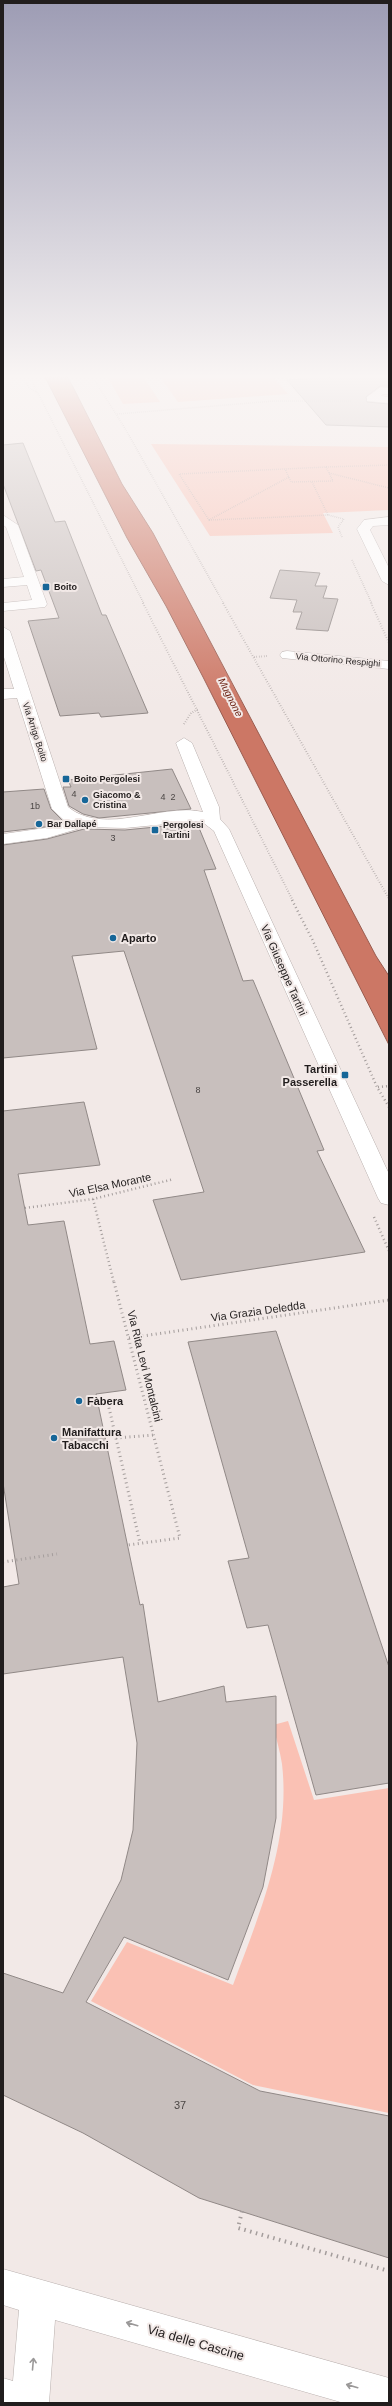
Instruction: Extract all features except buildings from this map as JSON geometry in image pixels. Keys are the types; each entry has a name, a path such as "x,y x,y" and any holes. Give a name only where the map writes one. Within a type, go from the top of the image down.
{"street":[{"path":"3,519 12,525 40,604 3,607"},
{"path":"389,521 370,523 362,529 389,581"},
{"path":"3,583 31,581"},
{"name":"Via Arrigo Boito","path":"3,632 60,809 67,818 79,823"},
{"name":"Via Ottorino Respighi","path":"287,655 389,665"},
{"path":"3,694 22,693"},
{"path":"3,839 47,833 79,823 97,824 192,815 211,820 212,814 210,807 184,743"},
{"name":"Via Giuseppe Tartini","path":"211,820 221,829 389,1198"},
{"name":"Via delle Cascine","path":"3,2287 389,2397"},
{"path":"30,2403 38,2297"},
{"path":"3,2397 25,2403"}],"path":[{"path":"84,485 314,941 377,1087 389,1107"},
{"path":"156,485 389,899"},
{"path":"186,485 209,520"},
{"path":"209,520 274,485"},
{"path":"314,485 328,515"},
{"path":"378,485 389,488"},
{"path":"209,520 328,515 344,519 338,527 345,544"},
{"path":"351,558 389,643"},
{"path":"377,1087 389,1086"},
{"name":"Via Elsa Morante","path":"25,1208 93,1199 174,1179"},
{"name":"Via Rita Levi Montalcini","path":"93,1199 180,1538 140,1543"},
{"path":"372,1213 389,1251"},
{"name":"Via Grazia Deledda","path":"129,1338 389,1300"},
{"path":"107,1399 140,1543 128,1545"},
{"path":"116,1438 154,1435"},
{"path":"3,1562 57,1554"},
{"path":"242,2211 238,2228 389,2271"}],"shaded area":[{"path":"177,485 389,485 389,510 323,513 333,533 210,536"},
{"path":"288,1721 314,1800 389,1788 389,2113 253,2085 91,2001 127,1942 233,1985 262,1905 271,1877 277,1849 282,1821 284,1793 282,1764 273,1725"}],"water":[{"name":"Mugnone","path":"100,485 123,485 153,533 376,956 389,976 389,1045 203,677 166,606 127,538"}],"place":[{"name":"Boito","path":"46,587"},
{"name":"Boito Pergolesi","path":"66,779"},
{"name":"Giacomo & Cristina","path":"85,800"},
{"name":"Bar Dallapé","path":"39,824"},
{"name":"Pergolesi Tartini","path":"155,830"},
{"name":"Aparto","path":"113,938"},
{"name":"Tartini Passerella","path":"345,1075"},
{"name":"Fàbera","path":"79,1401"},
{"name":"Manifattura Tabacchi","path":"54,1438"}]}
